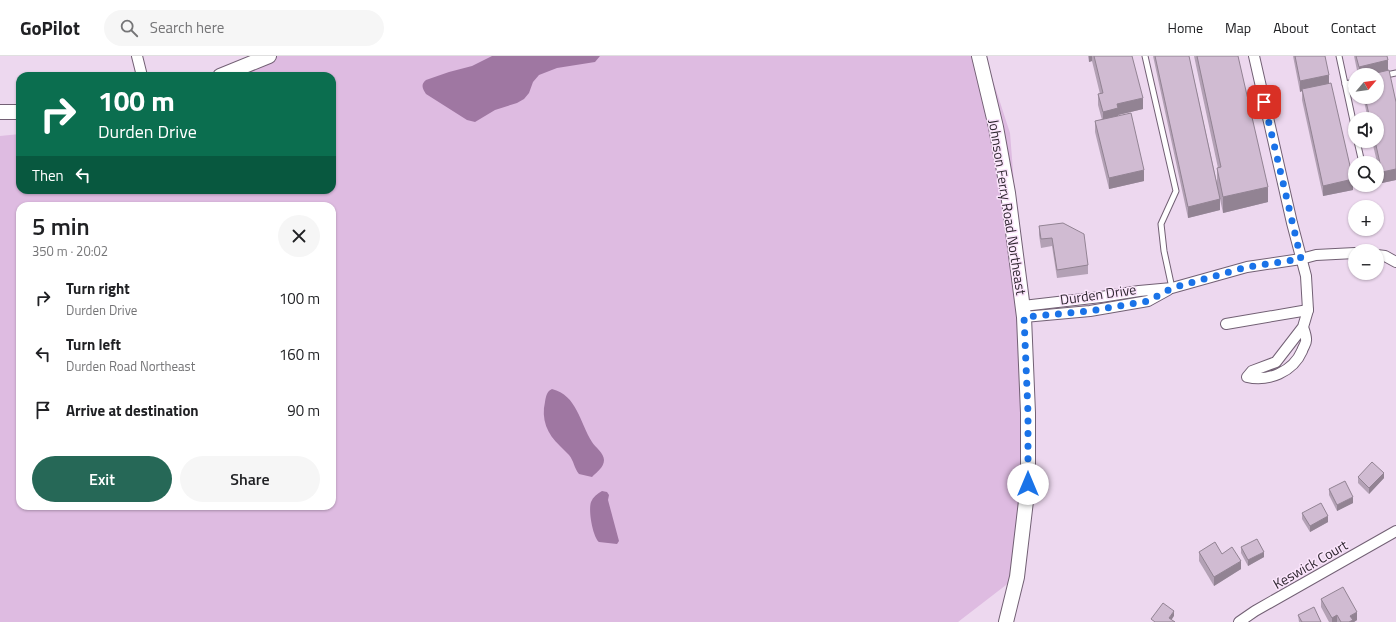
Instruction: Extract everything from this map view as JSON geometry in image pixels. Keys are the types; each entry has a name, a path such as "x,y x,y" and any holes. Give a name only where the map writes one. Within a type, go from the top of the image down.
{"main road":[{"path":"230,72 269,56"},
{"name":"Johnson Ferry Road Northeast","path":"979,56 996,127 1008,193 1023,311 1028,413 1028,484 1017,577 1006,622"},
{"path":"0,112 16,112"}],"street":[{"path":"137,56 141,72"},
{"path":"1254,56 1292,223 1306,276 1308,310 1303,327 1276,362 1252,371 1247,377 1259,379 1274,376 1282,372 1298,359 1307,340 1303,327"},
{"name":"Durden Drive","path":"1023,311 1090,311 1148,301 1172,288 1247,267 1301,259 1316,255 1348,253"},
{"path":"1384,256 1396,262"},
{"path":"1226,324 1308,310"},
{"path":"1276,362 1282,372"},
{"name":"Keswick Court","path":"1239,622 1255,611 1396,531"}],"lane":[{"path":"1146,56 1176,191 1161,224 1164,251 1172,288"},
{"path":"1339,56 1351,112"},
{"path":"1384,76 1396,73"}],"shaded area":[{"path":"275,56 985,56 1010,133 1036,461 1023,572 958,622 0,622 0,136 16,134 16,194 336,194 336,72 242,72"},
{"path":"492,56 600,56 595,62 557,68 539,75 533,82 529,93 524,99 517,103 495,110 475,122 467,120 426,94 423,85 426,80 472,66"},
{"path":"552,389 560,392 572,403 592,442 604,457 603,465 592,477 579,474 571,457 555,441 548,431 544,408 547,394"},
{"path":"602,491 607,492 609,495 608,500 619,541 617,544 599,542 593,530 590,506 595,496"}],"building":[{"path":"1094,56 1132,56 1143,98 1117,104 1118,108 1103,112 1098,94 1103,93"},
{"path":"1155,56 1189,56 1220,199 1188,207"},
{"path":"1197,56 1238,56 1268,187 1223,197 1217,168 1221,167"},
{"path":"1295,56 1325,56 1329,75 1300,81"},
{"path":"1356,56 1387,56 1388,60 1359,67"},
{"path":"1389,70 1396,102 1396,169 1384,172 1384,156 1378,156 1377,148 1384,148 1384,112 1368,112 1367,104 1384,104 1384,71"},
{"path":"1331,83 1348,157 1348,180 1323,186 1302,89"},
{"path":"1131,113 1144,170 1109,178 1095,121"},
{"path":"1063,223 1084,234 1088,265 1057,270 1052,238 1041,239 1039,226"},
{"path":"1372,462 1384,473 1369,488 1358,477"},
{"path":"1345,481 1353,497 1337,505 1329,489"},
{"path":"1321,503 1328,516 1310,526 1302,513"},
{"path":"1257,539 1264,552 1248,560 1241,547"},
{"path":"1215,542 1222,554 1232,547 1241,561 1214,577 1199,552"},
{"path":"1343,587 1357,612 1350,616 1353,620 1349,622 1341,622 1337,615 1332,618 1321,599"},
{"path":"1163,603 1174,611 1169,618 1175,622 1155,622 1151,619"},
{"path":"1314,607 1321,622 1302,622 1298,615"}],"route":[{"path":"1028,484 1028,413 1024,317 1090,311 1148,301 1172,288 1247,267 1301,259 1264,102"}]}
